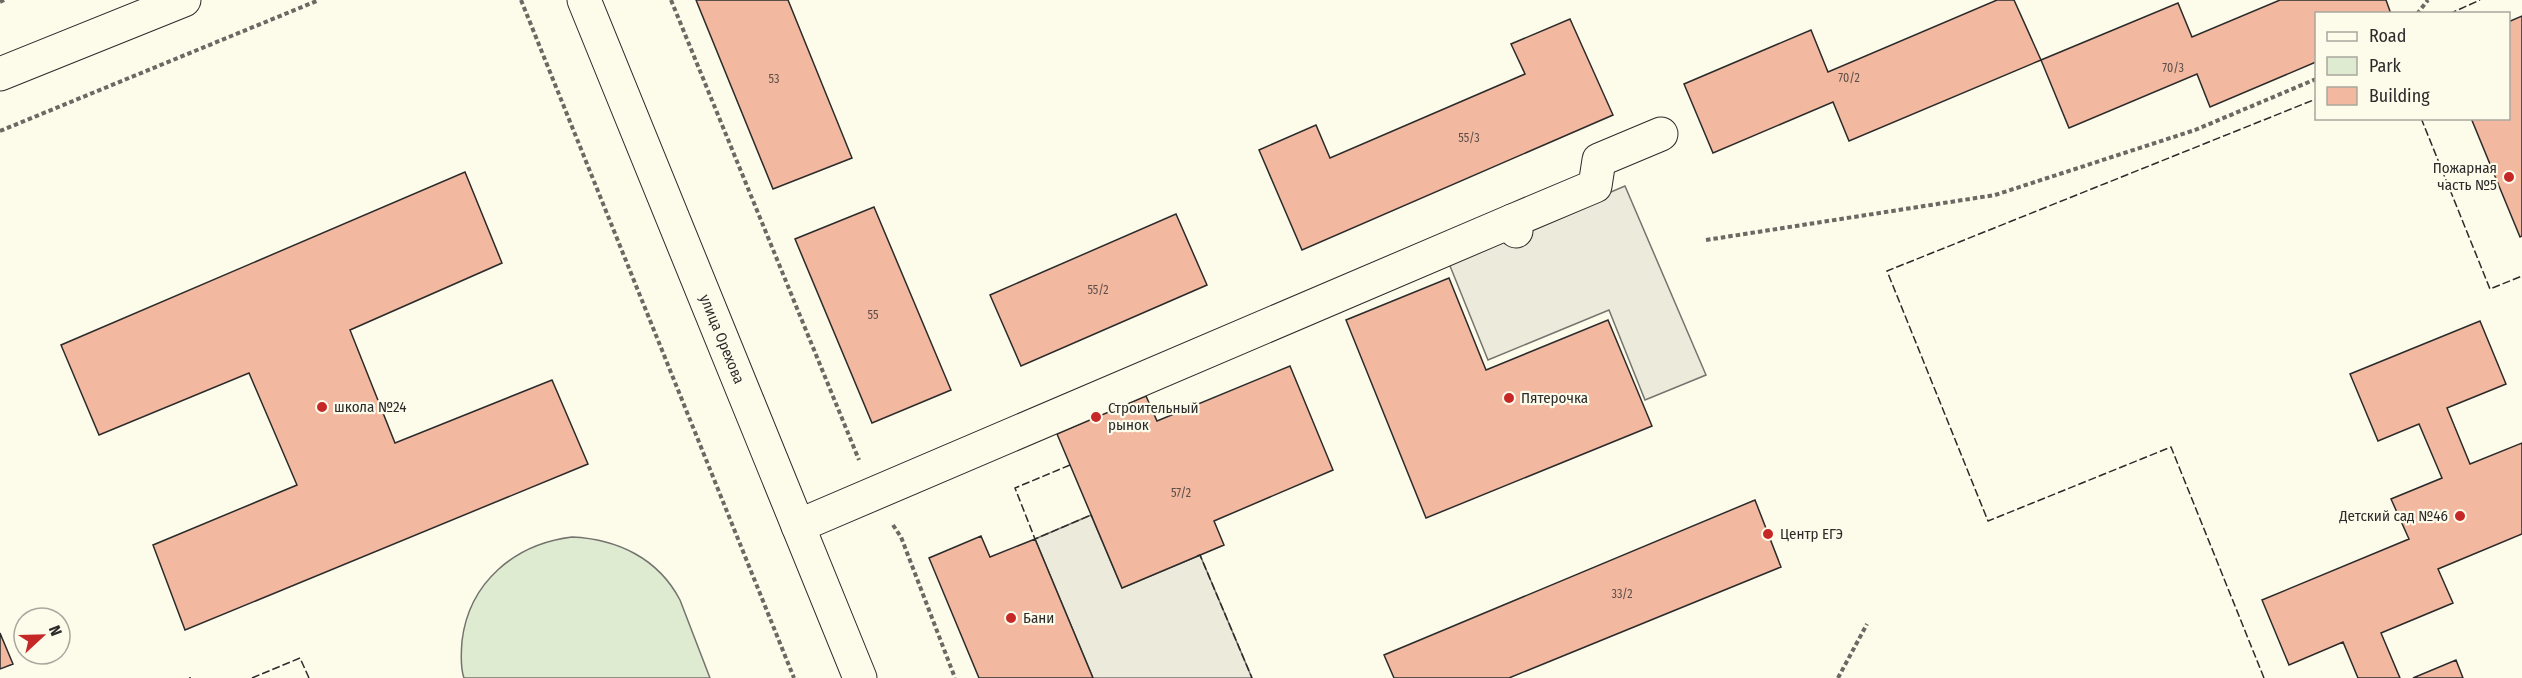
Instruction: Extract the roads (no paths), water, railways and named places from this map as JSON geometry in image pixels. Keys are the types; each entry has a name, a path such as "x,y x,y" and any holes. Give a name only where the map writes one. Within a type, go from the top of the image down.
{"street":[{"path":"0,74 184,0"},
{"name":"улица Орехова","path":"584,0 860,678"},
{"path":"798,526 1012,433 1514,226 1595,186 1599,160 1661,134"}],"place":[{"name":"Пожарная часть №5","path":"2509,177"},
{"name":"Пятерочка","path":"1509,398"},
{"name":"школа №24","path":"322,407"},
{"name":"Строительный рынок","path":"1096,417"},
{"name":"Детский сад №46","path":"2460,516"},
{"name":"Центр ЕГЭ","path":"1768,534"},
{"name":"Бани","path":"1011,618"}]}
